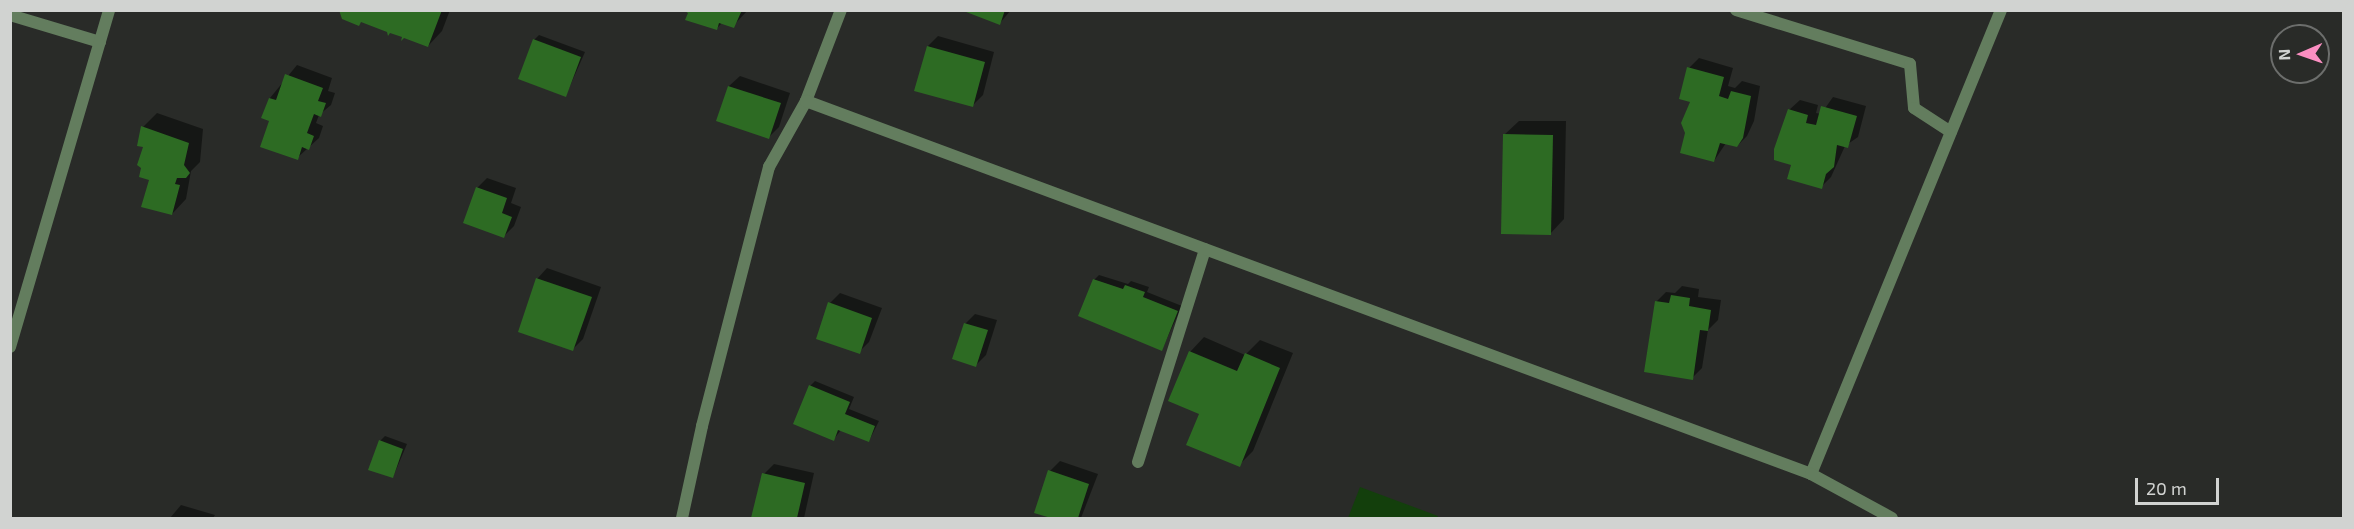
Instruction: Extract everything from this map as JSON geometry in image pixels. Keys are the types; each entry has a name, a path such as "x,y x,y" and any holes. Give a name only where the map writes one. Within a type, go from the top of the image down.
{"street":[{"path":"10,347 109,10"},
{"path":"682,519 702,426 769,167 806,100 841,10"},
{"path":"1737,10 1910,64 1914,108 1951,132"},
{"path":"1811,474 2001,10"},
{"path":"10,15 100,42"},
{"path":"806,100 1811,474 1892,519"},
{"path":"1138,462 1205,249"}],"green space":[{"path":"1360,487 1438,516 1437,518 1348,518"}],"building":[{"path":"339,10 442,10 428,47 404,38 401,41 402,37 390,33 388,36 387,32 361,22 359,26 342,19"},
{"path":"683,10 742,10 734,28 719,23 717,30 685,20 688,13"},
{"path":"961,10 1005,10 1000,25"},
{"path":"533,39 581,57 566,97 518,79"},
{"path":"927,46 985,62 973,107 914,91"},
{"path":"1687,67 1724,77 1719,96 1728,99 1731,91 1751,96 1743,138 1737,147 1720,143 1714,162 1680,153 1685,133 1681,123 1690,102 1679,99"},
{"path":"285,74 323,88 318,101 326,103 321,117 314,114 307,133 314,136 309,150 302,147 298,160 260,147 269,121 261,118 269,98 276,100"},
{"path":"728,86 781,103 769,139 716,121"},
{"path":"1821,106 1857,116 1848,148 1837,145 1834,167 1826,174 1822,189 1787,179 1791,165 1774,160 1774,149 1788,109 1808,115 1806,123 1816,125"},
{"path":"141,126 189,143 184,165 190,173 186,178 177,178 175,184 180,185 172,215 141,207 149,180 139,177 141,168 137,165 143,147 137,146"},
{"path":"1503,134 1553,135 1551,235 1501,234"},
{"path":"476,187 507,198 502,213 512,217 504,238 463,223"},
{"path":"536,278 592,297 573,351 518,332"},
{"path":"1093,279 1123,289 1125,285 1145,292 1143,297 1178,311 1162,351 1078,316"},
{"path":"1671,295 1690,298 1689,306 1711,310 1708,331 1700,330 1693,380 1644,372 1655,301 1669,303"},
{"path":"828,302 872,318 860,354 816,339"},
{"path":"964,323 988,330 976,367 952,359"},
{"path":"1189,351 1237,371 1245,353 1280,368 1240,467 1186,445 1199,414 1168,401"},
{"path":"809,385 850,402 845,414 875,426 869,442 838,430 834,441 793,424"},
{"path":"379,440 403,449 393,478 368,470"},
{"path":"1048,470 1089,484 1078,518 1051,518 1034,513"},
{"path":"762,473 805,483 797,518 751,518"}]}
